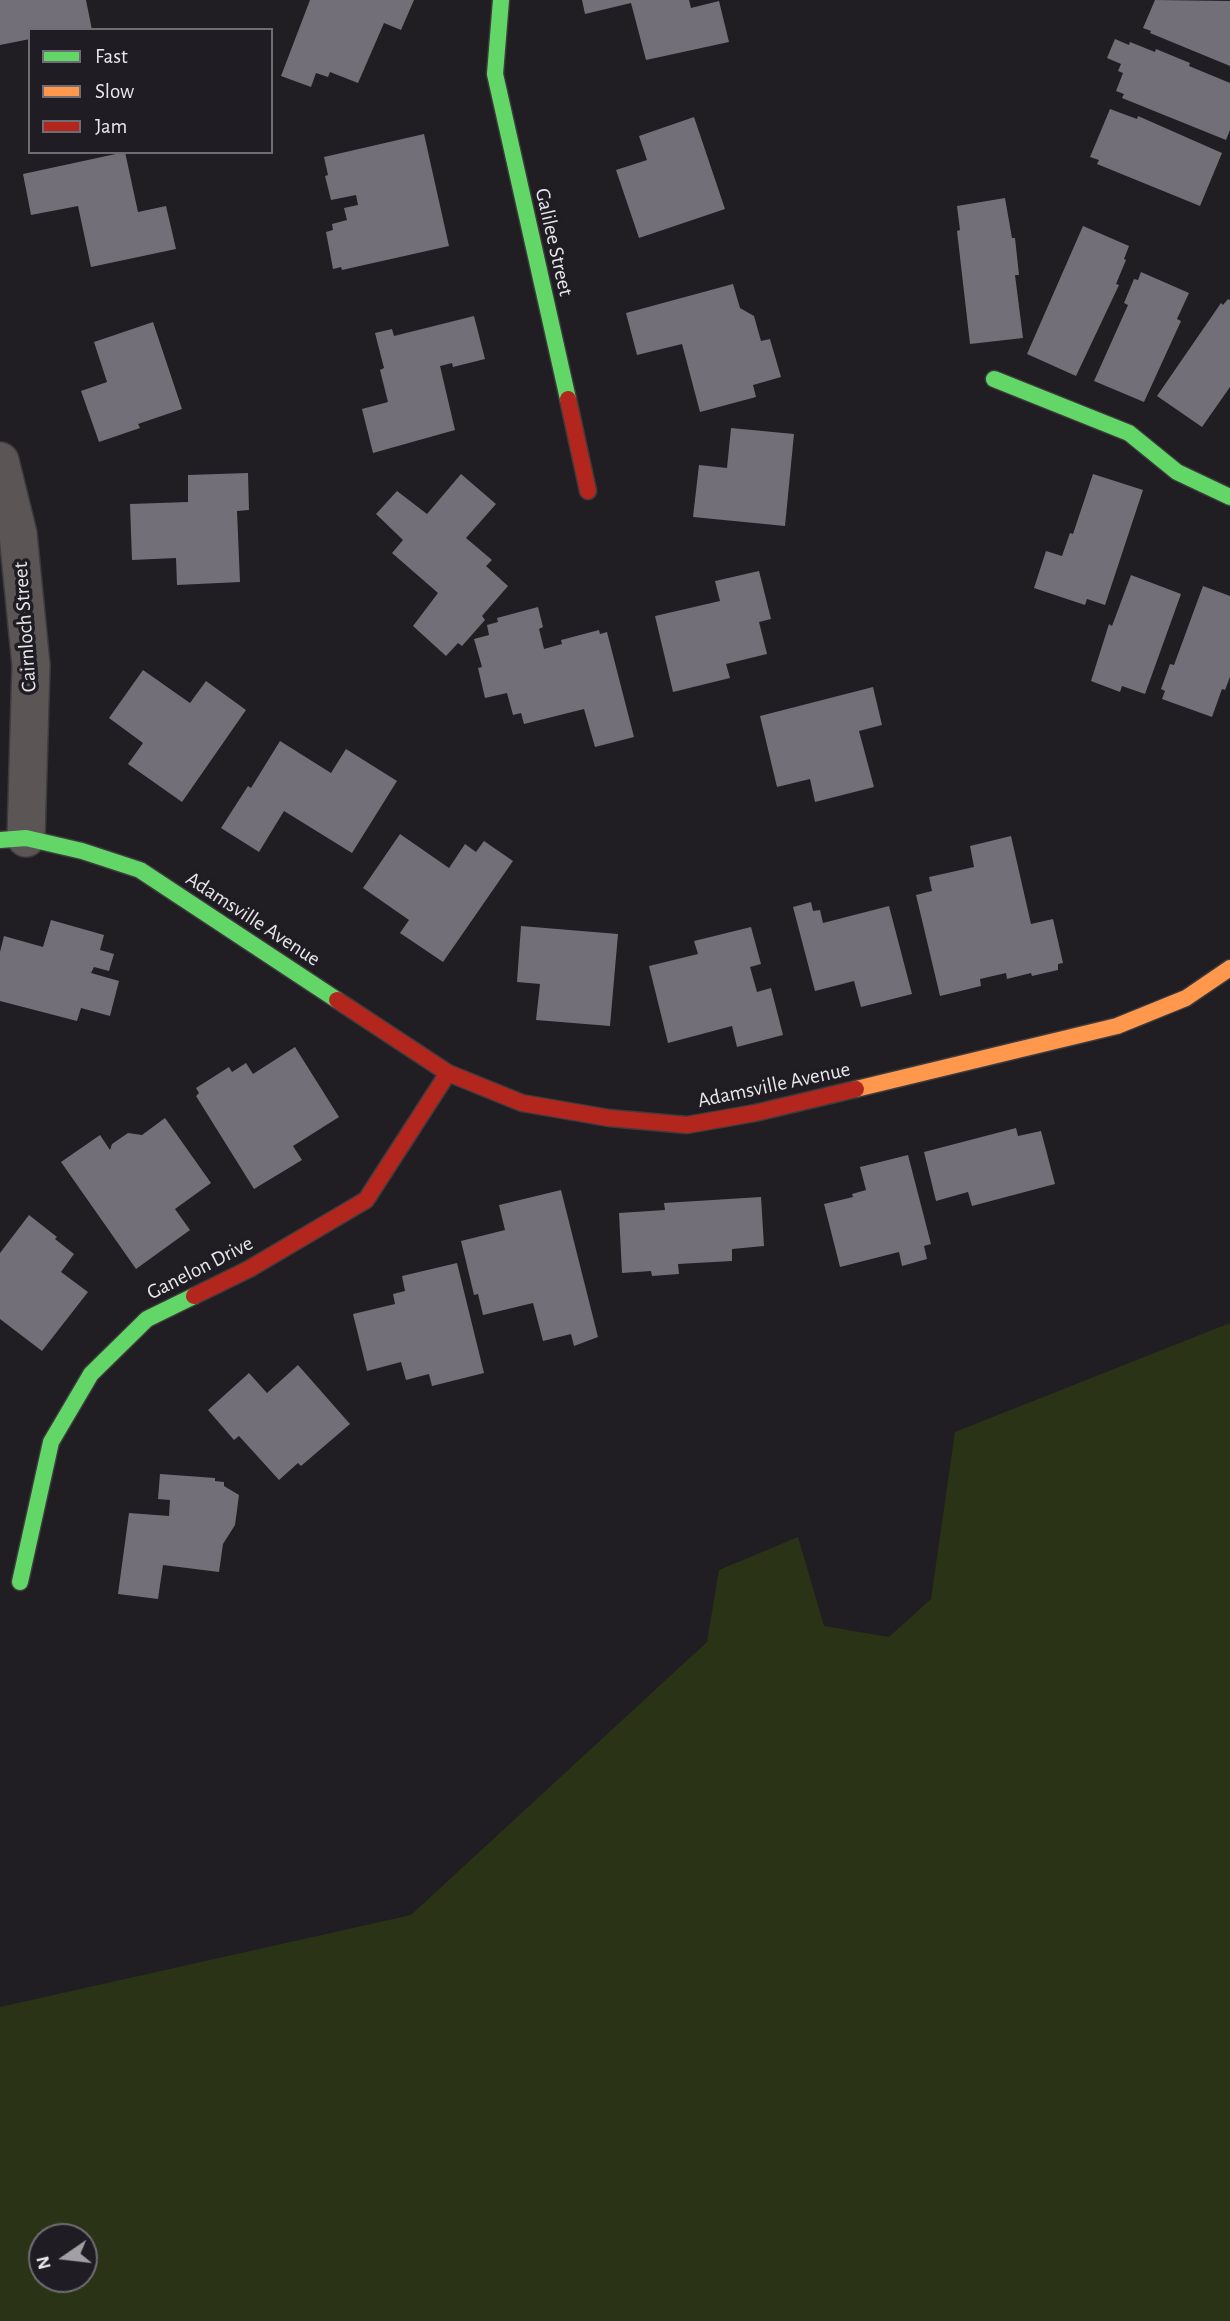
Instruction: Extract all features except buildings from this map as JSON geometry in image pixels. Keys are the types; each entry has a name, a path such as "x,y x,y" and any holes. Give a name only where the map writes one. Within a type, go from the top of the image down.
{"street":[{"name":"Galilee Street","path":"501,0 495,74 588,491"},
{"path":"994,379 1129,433 1177,472 1230,497"},
{"name":"Cairnloch Street","path":"0,461 18,534 31,665 13,839"},
{"name":"Adamsville Avenue","path":"13,839 82,851 140,870 448,1073 522,1102 608,1118 687,1125 755,1113 1117,1026 1186,998 1230,968"},
{"name":"Ganelon Drive","path":"20,1582 51,1442 91,1374 147,1319 248,1269 366,1200 448,1073"}],"green space":[{"path":"1230,1323 1230,2321 0,2321 0,2007 411,1915 707,1642 719,1570 798,1537 824,1626 889,1637 931,1599 955,1432"}],"traffic: fast":[{"path":"501,0 495,74 568,399"},
{"path":"994,379 1129,433 1177,472 1230,497"},
{"path":"0,840 26,838 82,851 140,870 337,1000"},
{"path":"20,1582 51,1442 91,1374 147,1319 194,1296"}],"traffic: slow":[{"path":"856,1089 1117,1026 1186,998 1230,968"}],"traffic: jam":[{"path":"568,399 588,491"},
{"path":"337,1000 448,1073 522,1103 609,1118 687,1125 755,1113 856,1089"},
{"path":"194,1296 249,1269 366,1200 448,1073"}]}
